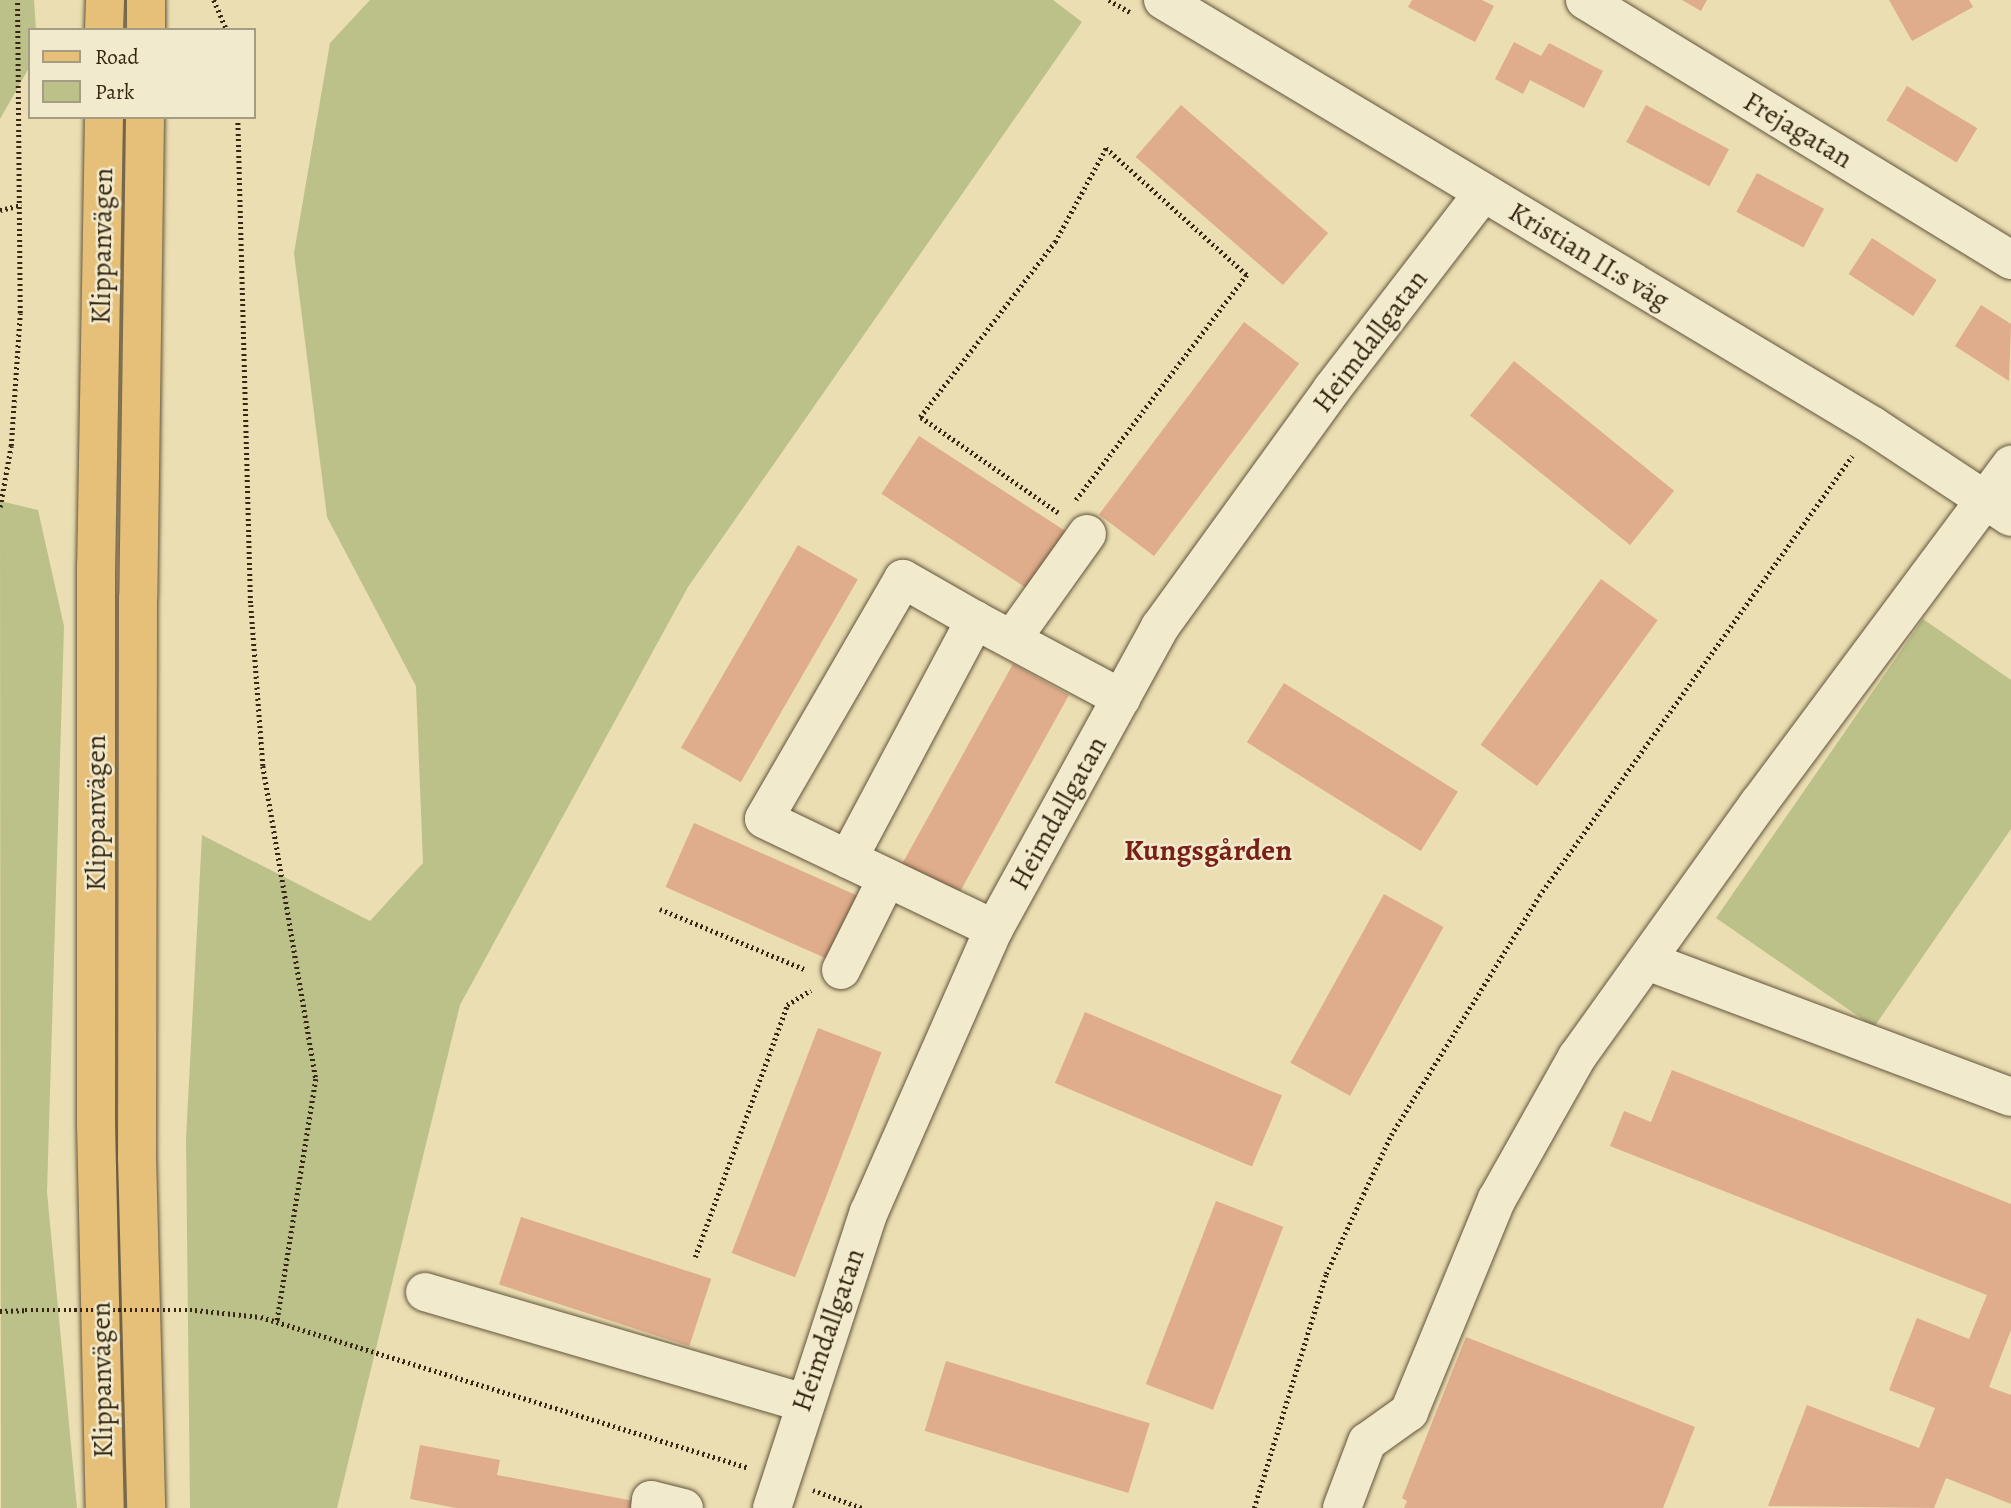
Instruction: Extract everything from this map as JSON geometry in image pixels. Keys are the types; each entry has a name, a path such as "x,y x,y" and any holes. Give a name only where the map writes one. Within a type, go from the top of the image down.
{"main road":[{"path":"104,0 104,28"},
{"path":"146,0 146,28"},
{"name":"Klippanvägen","path":"104,119 96,565 96,1124 105,1508"},
{"name":"Klippanvägen","path":"145,119 138,598 137,1157 146,1508"}],"street":[{"name":"Kristian II:s väg","path":"1163,0 1873,426 2000,508"},
{"name":"Frejagatan","path":"1585,0 2011,260"},
{"name":"Heimdallgatan","path":"775,1493 869,1212 994,929 1160,627 1332,389 1483,193"},
{"path":"1342,1508 1367,1442 1409,1412 1497,1199 1577,1058 1759,803 2000,508 2011,465"},
{"path":"1012,639 1075,525"},
{"path":"994,929 764,819 903,579 1121,698"},
{"path":"848,859 975,620"},
{"path":"834,974 887,878"},
{"path":"1658,965 2011,1097"},
{"path":"425,1292 804,1404"},
{"path":"650,1508 652,1500 684,1508"}],"path":[{"path":"0,507 18,372 21,205 17,0"},
{"path":"215,0 226,28"},
{"path":"238,119 251,605 263,766 316,1079 277,1323"},
{"path":"1106,148 1247,275 1075,525 920,417 1055,242 1106,148"},
{"path":"0,210 21,205"},
{"path":"1254,1508 1326,1274 1391,1135 1432,1064 1539,896 1873,426"},
{"path":"660,909 834,974"},
{"path":"695,1257 787,1005 834,974"},
{"path":"0,1311 228,1311 277,1323 775,1493 862,1508"}],"green space":[{"path":"0,0 34,0 36,28 28,28 28,70 0,119"},
{"path":"370,0 1053,0 1082,22 688,587 460,1005 337,1508 190,1508 186,1139 202,835 370,921 423,863 416,686 327,517 294,253 330,43"},
{"path":"0,501 38,510 64,626 47,1192 77,1508 1,1508"},
{"path":"1923,619 2011,680 2011,829 1874,1027 1716,918"}],"building":[{"path":"1412,0 1482,0 1494,6 1475,42 1408,7"},
{"path":"1682,0 1707,0 1701,11"},
{"path":"1889,0 1969,0 1973,7 1912,41"},
{"path":"1514,42 1541,56 1549,43 1603,71 1584,108 1530,80 1523,94 1495,79"},
{"path":"1907,86 1977,128 1957,163 1886,120"},
{"path":"1181,105 1328,233 1283,285 1136,157"},
{"path":"1646,105 1729,149 1709,186 1626,142"},
{"path":"1757,173 1824,209 1803,248 1736,212"},
{"path":"1872,238 1937,280 1913,316 1849,274"},
{"path":"1981,305 2011,324 2009,381 1955,346"},
{"path":"1244,322 1299,364 1154,556 1099,514"},
{"path":"1514,361 1674,491 1630,545 1470,415"},
{"path":"919,436 1070,534 1032,592 881,494"},
{"path":"798,545 858,580 741,782 681,748"},
{"path":"1601,579 1658,620 1537,786 1481,745"},
{"path":"1013,664 1069,695 956,899 900,868"},
{"path":"1284,683 1458,792 1421,851 1247,742"},
{"path":"694,823 862,898 834,962 666,887"},
{"path":"1384,894 1443,927 1350,1096 1290,1063"},
{"path":"1085,1012 1282,1096 1252,1166 1055,1083"},
{"path":"818,1028 881,1052 795,1277 732,1253"},
{"path":"1672,1070 2011,1204 2011,1330 1989,1387 2011,1395 2011,1504 1946,1478 1934,1508 1768,1506 1807,1405 1919,1448 1935,1408 1889,1390 1917,1318 1969,1339 1987,1295 1610,1146 1624,1111 1651,1122"},
{"path":"1216,1201 1283,1227 1213,1410 1146,1384"},
{"path":"521,1217 711,1279 689,1346 499,1285"},
{"path":"1466,1337 1695,1427 1663,1508 1404,1508 1407,1501 1402,1498"},
{"path":"946,1361 1150,1423 1128,1493 925,1431"},
{"path":"420,1445 500,1460 497,1475 639,1502 638,1508 456,1508 410,1499"}],"district":[{"name":"Kungsgården","path":"1208,850"}]}
